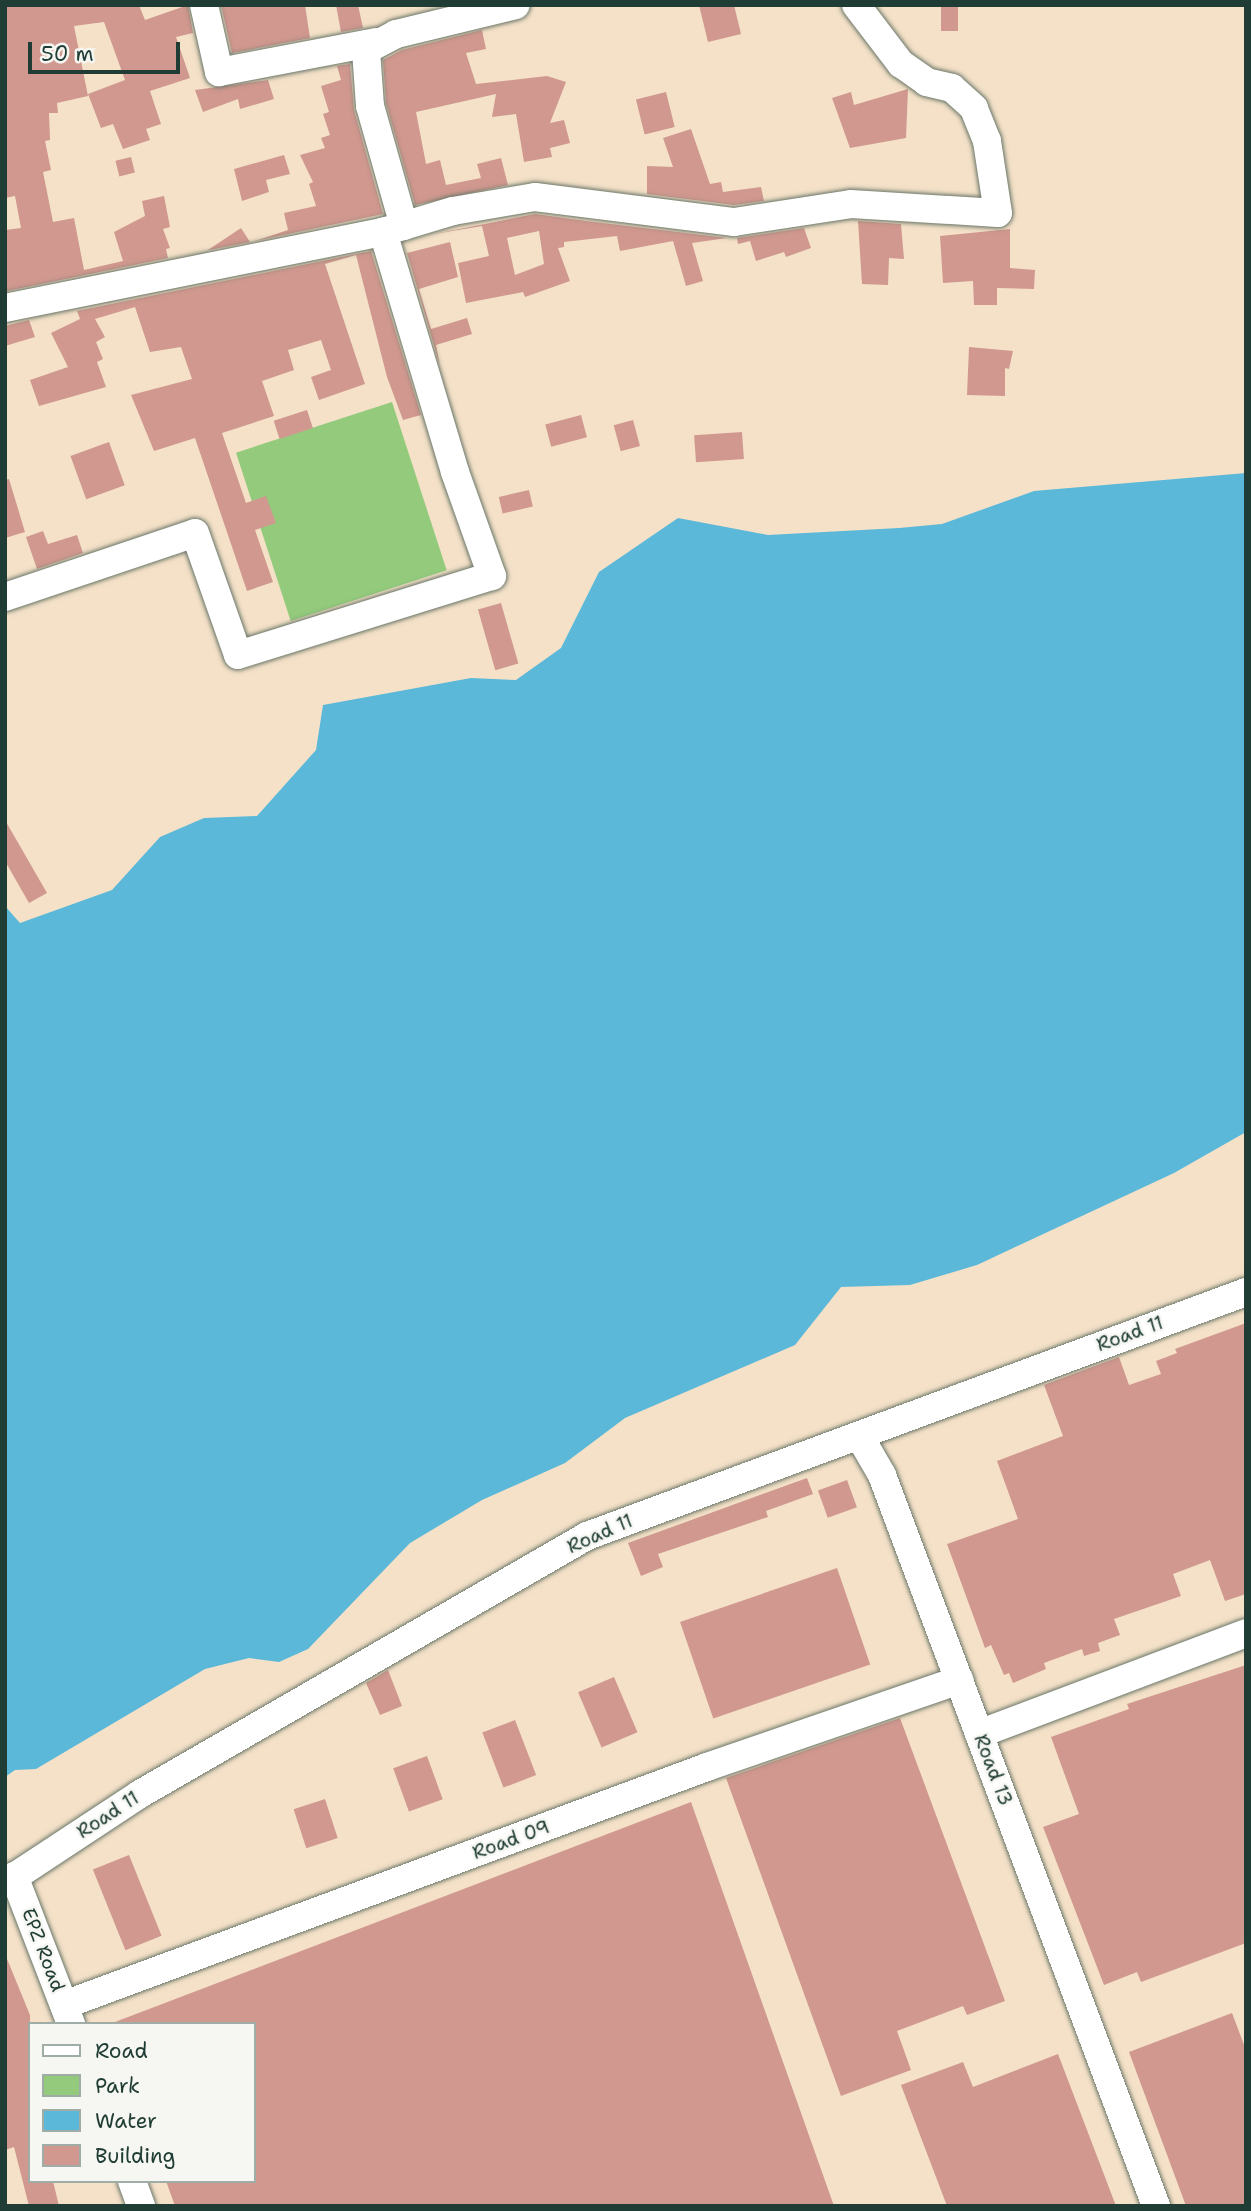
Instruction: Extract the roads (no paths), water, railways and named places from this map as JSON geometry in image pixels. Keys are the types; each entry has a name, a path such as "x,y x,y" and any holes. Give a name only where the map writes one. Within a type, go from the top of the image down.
{"street":[{"path":"204,5 219,72 376,42 516,5"},
{"path":"5,308 393,229 535,197 734,222 851,204 998,213 987,141 974,108 952,88 927,82 901,64 856,5"},
{"path":"5,597 195,533 238,655 492,576 451,460 393,229 370,106 366,50 376,42"},
{"name":"Road 11","path":"10,1879 268,1718 587,1536 817,1447 860,1437 1246,1292"},
{"name":"Road 13","path":"860,1437 882,1475 1156,2206"},
{"path":"979,1734 1246,1633"},
{"name":"Road 09","path":"68,2014 707,1767 959,1679"},
{"name":"EPZ Road","path":"10,1879 68,2014"},
{"path":"133,2183 141,2206"}],"water":[{"path":"1246,473 1246,1132 1174,1173 977,1265 910,1285 841,1287 795,1345 625,1418 565,1463 482,1500 410,1543 308,1649 279,1662 249,1658 205,1669 36,1769 15,1770 5,1777 5,906 20,923 112,890 160,837 204,818 257,816 316,750 323,705 471,678 516,680 561,648 599,572 678,518 768,535 899,528 942,524 1034,491"}]}
